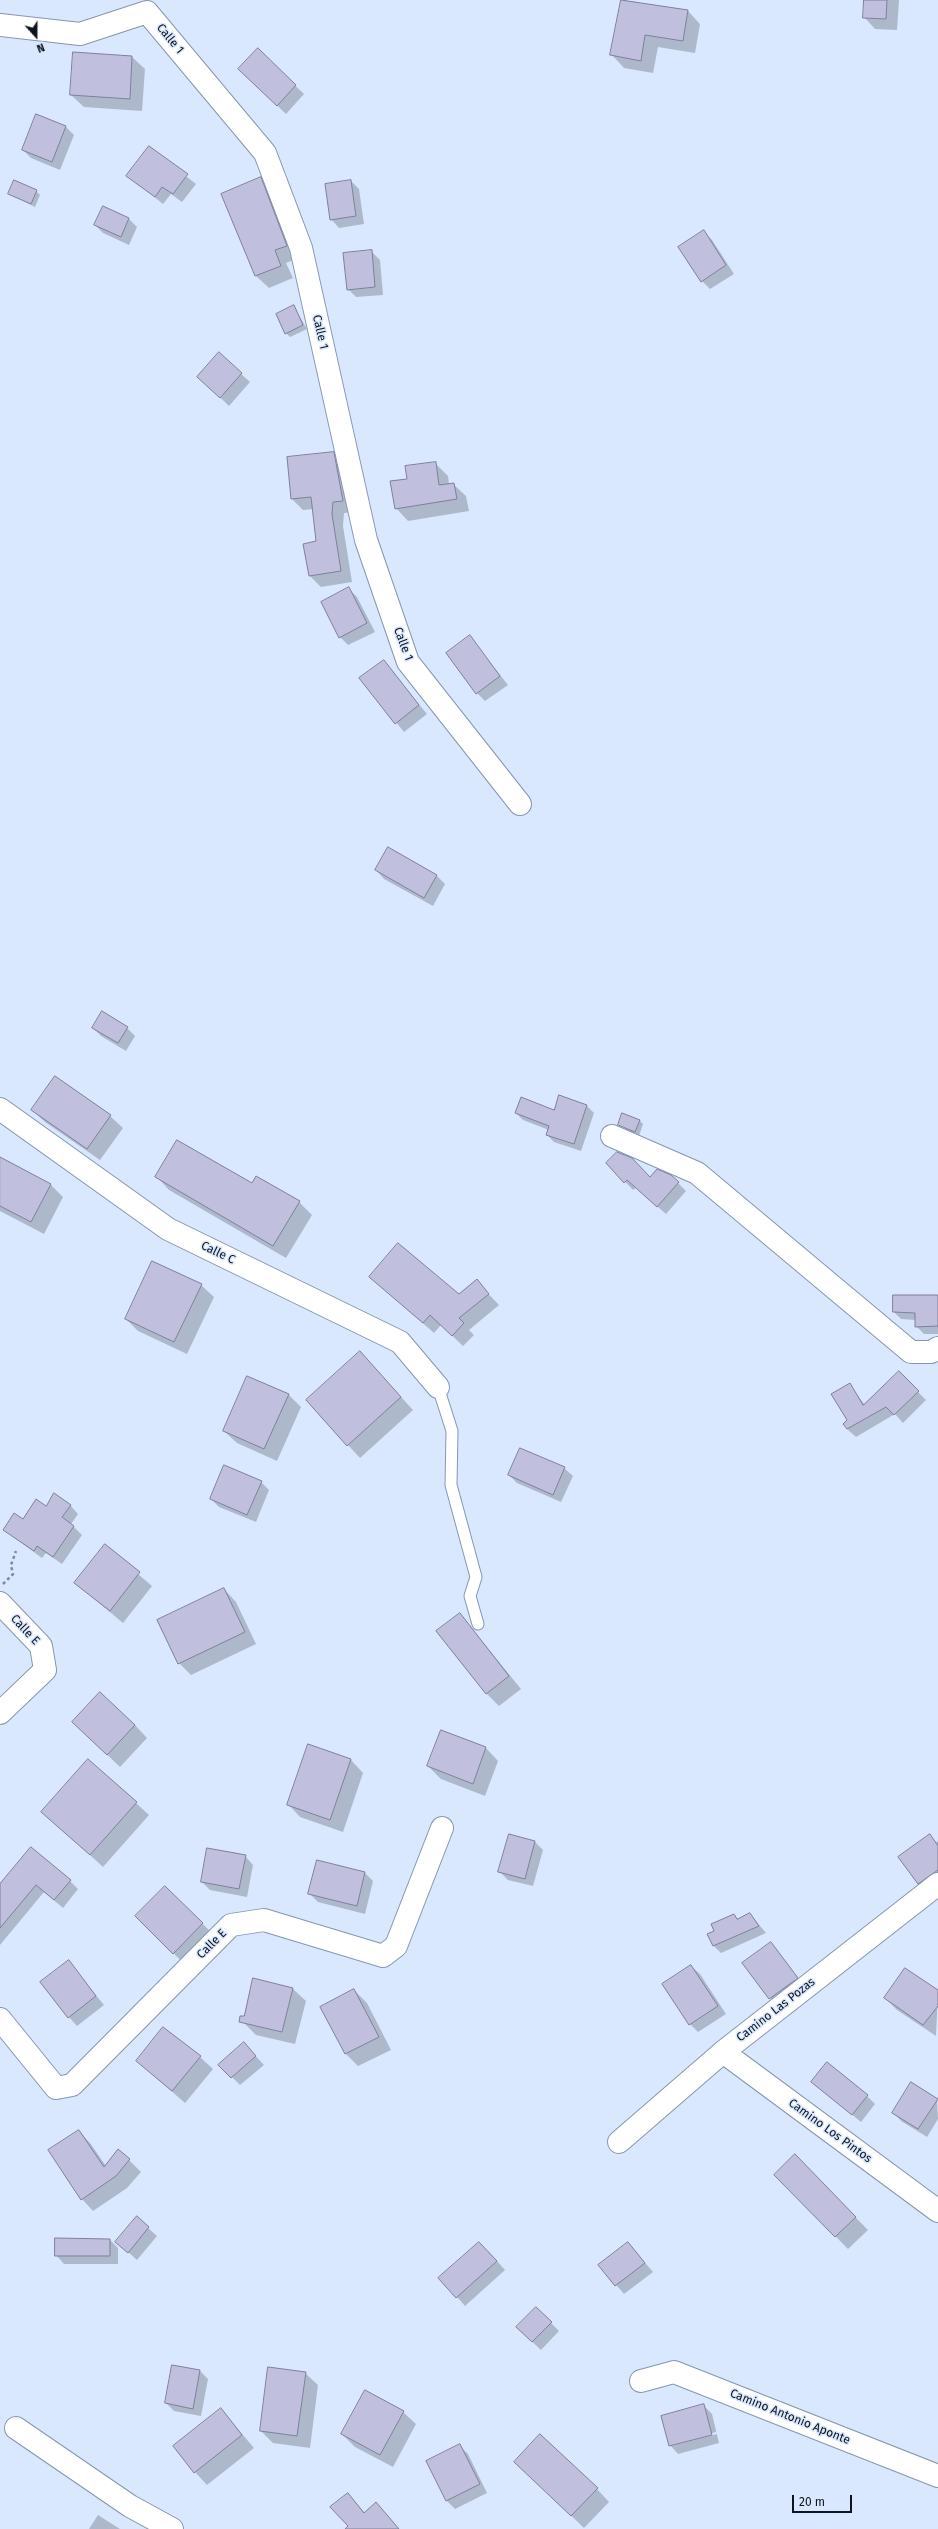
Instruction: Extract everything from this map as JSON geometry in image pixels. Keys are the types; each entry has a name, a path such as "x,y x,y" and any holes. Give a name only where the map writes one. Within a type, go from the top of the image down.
{"street":[{"name":"Calle 1","path":"0,25 80,34 149,6 265,152 301,248 366,540 408,662 520,804"},
{"name":"Calle C","path":"0,1109 168,1229 400,1342 438,1387"},
{"path":"612,1136 697,1173 912,1352 931,1352 938,1348"},
{"name":"Calle E","path":"0,1603 41,1646 45,1670 0,1713"},
{"name":"Calle E","path":"0,2019 56,2088 72,2085 232,1925 264,1920 383,1956 396,1946 442,1828"},
{"name":"Camino Las Pozas","path":"619,2142 723,2052 938,1884"},
{"name":"Camino Los Pintos","path":"723,2052 938,2211"},
{"name":"Camino Antonio Aponte","path":"641,2381 674,2372 938,2476"},
{"path":"16,2428 130,2506 172,2529"},
{"path":"130,2506 136,2529"}],"lane":[{"path":"438,1387 452,1431 451,1485 476,1577 470,1596 478,1624"}],"path":[{"path":"0,1587 13,1574 11,1565 16,1551"}],"building":[{"path":"621,0 688,10 683,41 645,35 641,61 610,55"},
{"path":"864,0 887,0 886,19 863,18"},
{"path":"258,48 296,85 277,106 238,69"},
{"path":"73,52 132,56 130,99 70,95"},
{"path":"36,114 66,126 52,162 22,150"},
{"path":"149,146 188,174 173,194 162,187 155,197 126,176"},
{"path":"261,177 287,246 275,250 281,266 255,276 221,194"},
{"path":"14,180 37,190 31,204 8,194"},
{"path":"351,180 356,216 330,220 325,184"},
{"path":"103,206 129,218 121,237 94,225"},
{"path":"704,230 726,265 701,282 678,247"},
{"path":"372,250 375,287 347,290 343,253"},
{"path":"294,305 303,325 285,334 276,314"},
{"path":"219,352 242,373 220,398 197,377"},
{"path":"334,452 343,501 333,502 332,514 341,571 309,576 303,544 316,541 311,497 291,499 287,457"},
{"path":"436,462 439,485 454,483 457,499 395,509 390,481 407,479 405,466"},
{"path":"349,587 367,623 339,638 321,602"},
{"path":"470,635 500,676 476,694 446,653"},
{"path":"384,660 419,705 395,724 359,678"},
{"path":"388,847 437,875 424,898 375,870"},
{"path":"102,1011 128,1027 118,1043 92,1028"},
{"path":"55,1076 111,1115 87,1149 31,1110"},
{"path":"559,1095 587,1105 574,1144 546,1135 549,1126 515,1113 521,1097 554,1110"},
{"path":"622,1113 640,1120 635,1132 618,1125"},
{"path":"177,1140 252,1183 256,1176 300,1201 273,1246 155,1177"},
{"path":"617,1152 632,1158 650,1177 657,1169 671,1175 679,1182 657,1207 627,1180 624,1183 606,1163"},
{"path":"0,1157 51,1184 31,1222 0,1206"},
{"path":"398,1243 459,1294 477,1279 489,1294 459,1318 464,1323 452,1336 430,1315 423,1323 369,1277"},
{"path":"152,1261 202,1284 174,1342 125,1319"},
{"path":"893,1295 938,1295 938,1326 915,1327 915,1313 893,1312"},
{"path":"360,1351 401,1397 347,1446 306,1400"},
{"path":"899,1371 919,1391 894,1415 886,1407 847,1429 843,1424 847,1420 831,1394 850,1383 863,1405"},
{"path":"247,1376 289,1394 264,1449 223,1431"},
{"path":"520,1448 565,1467 553,1495 508,1475"},
{"path":"224,1465 262,1481 247,1515 210,1499"},
{"path":"54,1493 71,1505 62,1517 74,1526 53,1557 37,1546 34,1551 3,1530 14,1513 23,1519 36,1499 46,1506"},
{"path":"105,1544 140,1572 110,1611 74,1583"},
{"path":"224,1588 245,1632 178,1664 157,1620"},
{"path":"460,1613 509,1676 486,1694 436,1631"},
{"path":"100,1692 135,1725 107,1755 72,1722"},
{"path":"441,1730 486,1747 473,1784 427,1766"},
{"path":"308,1744 351,1759 330,1820 287,1805"},
{"path":"88,1759 137,1802 90,1855 41,1812"},
{"path":"509,1834 535,1841 525,1879 498,1872"},
{"path":"930,1834 938,1846 938,1870 918,1884 898,1857"},
{"path":"31,1847 71,1880 54,1900 36,1885 0,1928 0,1884"},
{"path":"207,1848 246,1855 239,1889 201,1882"},
{"path":"317,1860 365,1872 357,1906 308,1894"},
{"path":"165,1886 203,1923 173,1954 135,1916"},
{"path":"750,1913 759,1926 713,1946 707,1934 714,1931 711,1924 734,1914 737,1919"},
{"path":"771,1942 798,1978 769,1999 742,1963"},
{"path":"69,1960 96,1996 68,2018 40,1982"},
{"path":"691,1965 718,2006 689,2025 662,1984"},
{"path":"905,1968 938,1990 938,2006 923,2025 884,1998"},
{"path":"253,1978 293,1988 282,2032 239,2022 240,2016 244,2016"},
{"path":"354,1989 379,2037 345,2054 320,2007"},
{"path":"163,2027 201,2056 172,2091 136,2061"},
{"path":"244,2042 256,2056 231,2078 218,2065"},
{"path":"827,2062 868,2095 852,2115 811,2082"},
{"path":"911,2082 938,2099 918,2129 892,2113"},
{"path":"79,2130 104,2167 118,2149 130,2159 116,2176 81,2200 48,2150"},
{"path":"795,2154 856,2217 835,2237 774,2175"},
{"path":"137,2216 149,2227 128,2253 115,2242"},
{"path":"55,2238 110,2239 110,2256 55,2256"},
{"path":"479,2242 497,2261 456,2298 438,2278"},
{"path":"628,2242 645,2263 615,2286 598,2265"},
{"path":"536,2307 552,2322 532,2342 516,2327"},
{"path":"172,2365 200,2370 193,2409 165,2403"},
{"path":"268,2367 306,2372 297,2436 260,2431"},
{"path":"365,2390 404,2411 380,2455 341,2434"},
{"path":"704,2404 712,2435 669,2446 661,2416"},
{"path":"221,2408 242,2435 194,2473 173,2446"},
{"path":"540,2434 598,2488 571,2516 514,2462"},
{"path":"460,2444 480,2484 446,2501 426,2461"},
{"path":"348,2493 364,2513 376,2502 399,2529 345,2529 348,2526 330,2507"}]}
